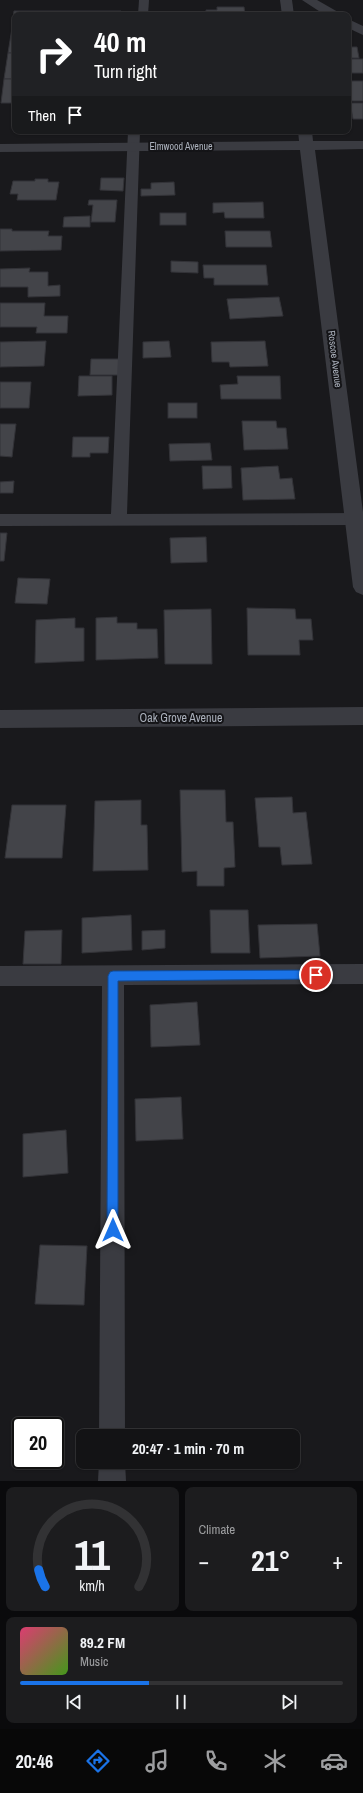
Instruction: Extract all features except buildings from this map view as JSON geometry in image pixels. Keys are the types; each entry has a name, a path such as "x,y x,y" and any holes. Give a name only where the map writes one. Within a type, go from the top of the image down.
{"street":[{"path":"286,0 288,12"},
{"path":"308,0 329,12"},
{"path":"351,25 363,31"},
{"name":"Elmwood Avenue","path":"0,148 132,146 306,138 363,145"},
{"name":"Roscoe Avenue","path":"306,138 359,519 363,587"},
{"name":"Oak Grove Avenue","path":"0,719 363,716"}],"lane":[{"path":"142,12 144,0"},
{"path":"119,520 134,134"},
{"path":"0,520 359,519"},
{"path":"0,976 363,974"},
{"path":"112,1429 113,976"},
{"path":"112,1469 112,1481"}],"route":[{"path":"113,1230 113,976 316,975"}]}
